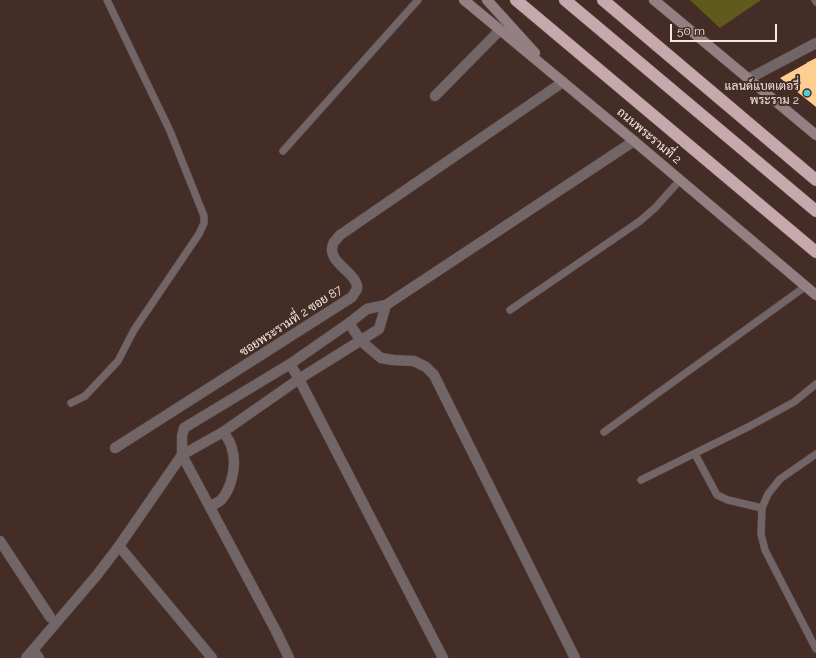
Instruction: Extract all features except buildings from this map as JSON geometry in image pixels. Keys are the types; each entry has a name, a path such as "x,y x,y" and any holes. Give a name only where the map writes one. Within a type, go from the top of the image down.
{"highway":[{"path":"516,0 816,252"},
{"name":"ถนนพระรามที่ 2","path":"524,0 816,245"},
{"path":"564,0 816,211"},
{"path":"603,0 816,180"}],"main road":[{"name":"ถนนพระรามที่ 2","path":"464,0 816,295"},
{"path":"488,0 560,80"},
{"path":"654,0 816,135"}],"street":[{"path":"435,96 500,30"},
{"path":"748,79 816,43"},
{"name":"ซอยพระรามที่ 2 ซอย 87","path":"114,448 352,297 357,289 356,282 336,260 332,252 333,243 340,234 560,80"},
{"path":"289,658 182,455 182,436 184,428 290,364 367,309 386,305 634,141"},
{"path":"39,658 29,654 119,546 182,455 223,432 299,379 379,329 386,305"},
{"path":"348,323 361,341 381,358 414,361 426,367 434,375 575,658"},
{"path":"290,364 443,658"},
{"path":"210,507 220,500 225,494 231,481 234,466 233,449 229,439 223,432"},
{"path":"0,541 50,617"},
{"path":"119,546 212,658"}],"lane":[{"path":"71,403 85,396 118,361 134,330 199,234 204,223 204,216 170,131 107,0"},
{"path":"283,151 418,0"},
{"path":"510,310 640,221 655,208 680,180"},
{"path":"604,432 806,286"},
{"path":"642,480 750,426 794,402 816,384"},
{"path":"695,454 716,495 728,500 762,508"},
{"path":"816,454 780,479 768,494 762,508 761,534 765,550 816,648"}],"shaded area":[{"path":"690,0 761,0 720,28"}],"place":[{"name":"แลนด์แบตเตอรี่ พระราม 2","path":"807,93"}]}
